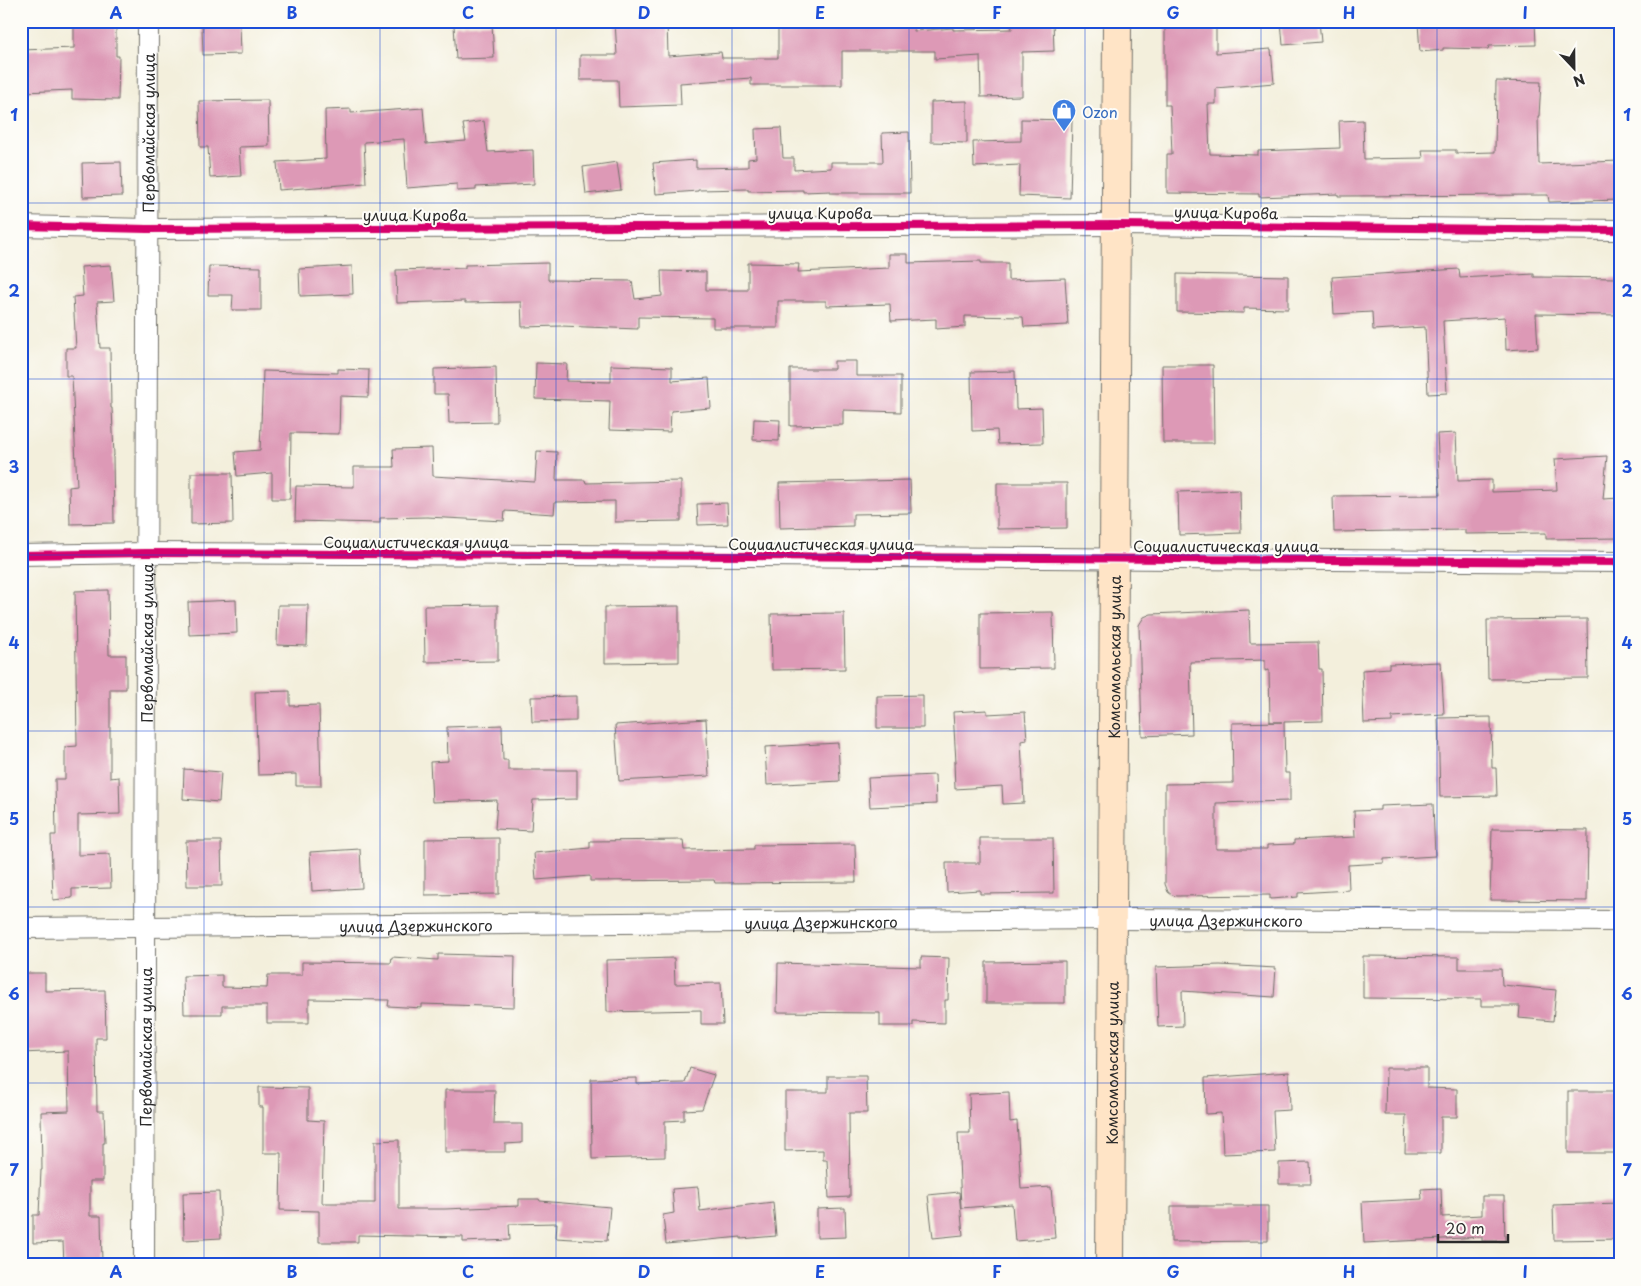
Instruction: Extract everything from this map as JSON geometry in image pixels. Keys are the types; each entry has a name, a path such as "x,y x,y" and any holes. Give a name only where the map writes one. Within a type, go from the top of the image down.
{"main road":[{"name":"Комсомольская улица","path":"1110,1265 1117,21"}],"street":[{"name":"Первомайская улица","path":"144,1265 148,21"},
{"name":"улица Кирова","path":"21,226 147,229 1116,224 1620,230"},
{"name":"Социалистическая улица","path":"21,555 146,553 1620,562"},
{"name":"улица Дзержинского","path":"21,928 1112,918 1620,921"}],"building":[{"path":"74,21 116,21 116,56 119,56 118,100 72,99 72,90 24,92 22,50 74,48"},
{"path":"615,21 667,21 668,56 721,52 722,58 778,58 778,25 823,25 823,21 914,21 914,31 953,28 953,30 1012,29 1011,21 1053,21 1054,51 1022,52 1022,96 981,97 980,56 935,59 935,51 842,51 842,85 751,85 751,78 680,83 681,105 619,107 618,80 580,80 580,55 617,55"},
{"path":"1281,21 1319,21 1321,42 1283,45"},
{"path":"1448,21 1512,23 1512,21 1535,21 1536,45 1489,46 1488,49 1443,48 1443,50 1420,52 1418,23"},
{"path":"492,23 494,58 456,59 454,25"},
{"path":"240,24 241,54 203,55 202,26"},
{"path":"1216,27 1216,53 1271,49 1274,83 1216,88 1216,104 1208,104 1210,154 1258,155 1258,151 1340,148 1339,121 1363,120 1364,159 1423,158 1422,150 1456,150 1456,153 1495,152 1496,81 1541,82 1538,116 1539,164 1620,161 1620,200 1549,202 1548,195 1338,196 1338,194 1259,197 1259,194 1167,193 1167,154 1172,154 1170,105 1165,105 1165,28"},
{"path":"268,100 269,146 239,147 241,176 210,178 208,147 200,147 199,101"},
{"path":"967,101 967,143 931,142 931,102"},
{"path":"423,108 426,144 466,141 463,124 484,121 488,152 533,150 534,184 476,187 476,190 457,191 457,184 407,188 404,139 364,142 366,183 279,190 277,162 326,159 325,110 351,109 351,113"},
{"path":"1021,119 1072,120 1070,198 1019,196 1020,165 974,167 973,142 1021,141"},
{"path":"781,128 783,158 794,158 794,170 831,168 831,162 883,162 882,133 909,132 910,193 831,193 831,191 803,192 803,190 748,191 748,189 698,190 656,194 653,163 696,160 696,168 748,167 748,159 756,158 755,129"},
{"path":"121,162 122,196 83,197 82,163"},
{"path":"617,162 621,190 586,194 583,167"},
{"path":"889,254 908,254 908,263 981,261 981,263 1008,263 1008,280 1065,278 1068,325 1024,327 1023,317 965,316 965,327 936,329 936,319 891,321 890,304 826,306 826,301 778,301 778,328 713,328 713,318 638,317 638,329 561,326 522,327 521,302 397,303 396,270 465,268 465,265 548,263 548,280 632,281 635,299 662,296 661,271 706,272 706,290 748,290 748,263 799,264 798,272 889,268"},
{"path":"111,265 114,301 97,302 100,348 110,348 114,456 114,523 70,524 69,487 77,486 72,376 66,376 66,348 76,348 73,297 83,296 81,267"},
{"path":"209,266 261,267 261,310 232,310 233,295 208,295"},
{"path":"352,266 353,294 300,296 299,269"},
{"path":"1459,269 1460,278 1534,274 1534,277 1620,278 1620,315 1536,314 1538,348 1506,350 1505,317 1443,321 1447,393 1428,394 1425,327 1373,330 1372,312 1334,314 1332,277"},
{"path":"1177,274 1288,276 1288,309 1244,308 1244,313 1177,312"},
{"path":"834,361 856,361 856,376 901,376 901,412 843,410 843,425 790,426 790,369 834,369"},
{"path":"536,363 567,364 566,381 611,382 611,365 672,367 672,381 709,378 711,408 671,411 670,432 609,430 610,401 535,399"},
{"path":"1162,365 1213,365 1214,443 1163,443"},
{"path":"496,367 497,422 449,423 448,394 434,394 434,369"},
{"path":"338,369 369,370 368,397 340,396 339,434 291,433 290,499 272,499 272,473 237,476 235,452 260,450 263,371 338,373"},
{"path":"1015,371 1016,409 1042,408 1043,443 998,444 997,430 972,431 971,372"},
{"path":"754,419 780,420 779,441 753,440"},
{"path":"1456,433 1458,481 1492,480 1492,492 1557,490 1555,459 1607,456 1603,499 1620,498 1620,538 1546,539 1546,533 1465,534 1465,530 1334,532 1333,496 1440,495 1437,434"},
{"path":"432,448 433,476 535,482 537,451 557,452 556,480 585,480 586,483 681,481 681,521 615,522 615,501 555,502 554,514 505,511 504,521 427,517 380,518 380,523 295,521 296,486 354,487 354,467 394,467 393,449"},
{"path":"191,473 232,473 233,523 191,524"},
{"path":"910,480 911,513 853,514 853,526 780,528 779,483"},
{"path":"997,483 1067,483 1067,528 997,529"},
{"path":"1240,490 1241,533 1179,535 1178,492"},
{"path":"727,503 728,524 698,525 697,504"},
{"path":"108,590 109,655 126,655 126,689 110,689 110,778 119,777 120,814 78,815 78,855 110,854 111,888 72,889 72,898 53,900 51,835 56,835 55,779 65,779 65,747 77,746 75,591"},
{"path":"236,600 237,633 189,635 188,602"},
{"path":"278,605 308,605 307,646 277,645"},
{"path":"498,605 498,661 425,662 424,606"},
{"path":"679,606 679,662 605,663 605,607"},
{"path":"1249,610 1250,643 1318,642 1319,669 1322,669 1323,721 1284,722 1285,773 1290,773 1290,801 1216,803 1216,849 1267,849 1267,845 1294,844 1294,840 1355,837 1354,811 1380,810 1380,806 1433,804 1435,856 1384,859 1384,863 1348,865 1349,890 1298,893 1298,897 1270,899 1270,895 1177,896 1168,892 1165,884 1165,784 1233,783 1232,723 1282,722 1270,722 1269,670 1265,671 1265,660 1190,662 1192,734 1142,736 1139,625 1144,617 1151,614"},
{"path":"1053,612 1054,668 980,669 980,613"},
{"path":"844,613 845,669 772,670 771,614"},
{"path":"1587,619 1588,678 1488,679 1487,620"},
{"path":"1441,662 1444,714 1392,717 1392,722 1364,723 1362,670 1389,668 1389,664"},
{"path":"290,691 290,706 319,705 321,786 296,786 296,774 258,775 255,692"},
{"path":"923,695 923,728 877,728 877,696"},
{"path":"576,696 576,721 532,722 531,697"},
{"path":"987,710 987,714 1025,712 1027,740 1021,741 1024,803 1003,804 1002,786 955,789 954,762 956,762 953,712"},
{"path":"1491,717 1492,768 1496,768 1497,796 1440,797 1438,718"},
{"path":"706,719 709,776 619,781 615,725"},
{"path":"502,725 503,760 508,760 508,770 577,770 577,799 533,800 531,831 495,829 497,800 432,802 430,762 448,761 447,727"},
{"path":"838,743 840,781 767,785 765,747"},
{"path":"184,769 221,772 219,802 183,799"},
{"path":"935,775 936,804 870,807 868,778"},
{"path":"1492,829 1588,830 1587,901 1490,900"},
{"path":"499,838 499,894 425,895 425,839"},
{"path":"980,838 1053,838 1054,893 980,894 980,890 947,892 946,863 980,863"},
{"path":"683,840 684,850 754,849 754,845 855,844 856,882 715,883 714,880 590,881 590,876 536,880 534,853 590,848 590,841"},
{"path":"186,841 221,841 222,886 187,886"},
{"path":"360,849 362,888 312,891 310,852"},
{"path":"438,954 515,956 514,1007 422,1004 422,1008 388,1006 389,1000 309,999 309,1023 267,1023 267,1006 222,1006 222,1014 184,1014 183,976 222,975 222,987 267,988 268,975 302,975 302,962 391,963 392,957 438,960"},
{"path":"1363,956 1459,957 1459,969 1501,969 1502,985 1556,990 1553,1021 1519,1018 1520,1006 1481,1006 1481,999 1363,998"},
{"path":"921,957 949,958 948,1000 945,1000 945,1023 913,1022 913,1026 880,1026 880,1013 777,1012 778,963 921,967"},
{"path":"674,958 675,984 721,983 723,1024 701,1024 701,1010 607,1012 606,960"},
{"path":"1065,961 1065,1003 986,1003 986,962"},
{"path":"1220,965 1276,968 1274,997 1182,991 1183,1026 1158,1027 1156,967"},
{"path":"21,973 45,973 45,991 105,990 106,1038 96,1038 97,1111 104,1111 103,1181 90,1181 90,1216 101,1216 102,1265 64,1265 63,1242 33,1243 33,1215 39,1215 42,1170 41,1112 69,1111 68,1051 21,1053"},
{"path":"690,1068 714,1075 702,1109 684,1110 684,1120 665,1121 665,1157 592,1159 591,1079 637,1078 637,1084 685,1083"},
{"path":"1386,1068 1427,1068 1427,1088 1457,1089 1457,1117 1441,1117 1441,1153 1405,1153 1406,1115 1385,1115"},
{"path":"1289,1072 1290,1110 1273,1111 1275,1152 1223,1154 1221,1113 1206,1114 1205,1078"},
{"path":"828,1076 866,1076 867,1113 849,1113 850,1197 829,1198 827,1160 823,1160 823,1150 785,1151 785,1092 828,1092"},
{"path":"259,1087 308,1088 308,1120 324,1121 322,1203 375,1203 375,1141 399,1140 399,1209 519,1206 519,1199 539,1199 540,1201 610,1207 607,1241 556,1238 557,1223 509,1224 510,1240 463,1242 463,1237 358,1235 358,1242 319,1242 319,1211 280,1210 281,1153 263,1153 263,1107 259,1107"},
{"path":"445,1090 495,1090 494,1124 522,1124 522,1143 505,1144 505,1152 445,1152"},
{"path":"1568,1091 1620,1091 1620,1153 1568,1153"},
{"path":"1009,1092 1010,1122 1017,1121 1021,1189 1051,1187 1055,1238 1015,1241 1012,1204 961,1208 958,1133 970,1133 969,1094"},
{"path":"1310,1162 1311,1184 1279,1184 1279,1163"},
{"path":"698,1187 700,1211 773,1202 776,1236 741,1239 741,1237 666,1244 663,1215 674,1213 672,1189"},
{"path":"1441,1188 1442,1217 1482,1215 1482,1196 1504,1196 1505,1241 1482,1241 1482,1237 1364,1243 1362,1202 1422,1199 1421,1189"},
{"path":"219,1192 221,1238 184,1240 183,1193"},
{"path":"959,1192 963,1235 933,1238 928,1195"},
{"path":"1620,1203 1620,1239 1554,1240 1553,1205"},
{"path":"1171,1206 1268,1206 1268,1241 1171,1242"},
{"path":"845,1208 846,1237 817,1238 817,1209"}],"cycle path":[{"path":"21,226 147,229 1116,225 1620,230"},
{"path":"21,555 146,553 1620,562"}],"place":[{"name":"Ozon","path":"1064,132"}]}
